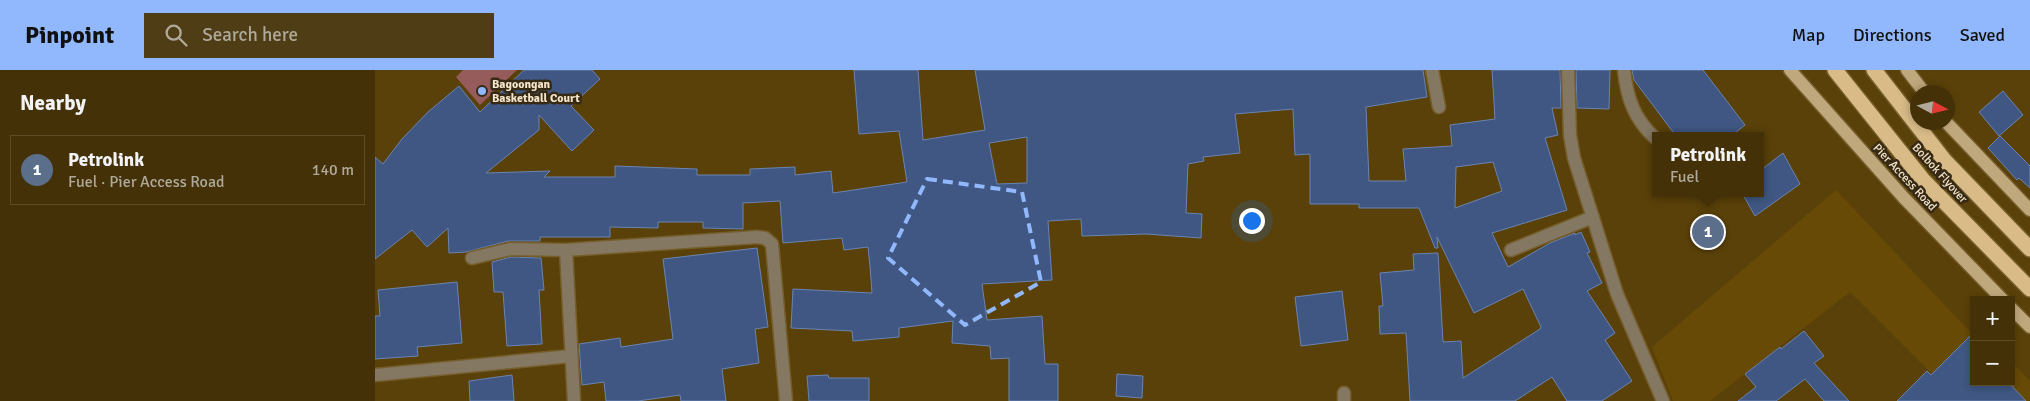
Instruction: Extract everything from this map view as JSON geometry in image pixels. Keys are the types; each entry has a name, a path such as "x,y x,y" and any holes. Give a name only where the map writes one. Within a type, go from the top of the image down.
{"highway":[{"name":"Bolbok Flyover","path":"1835,70 1923,180 2030,289"},
{"name":"Bolbok Flyover","path":"1874,70 1945,160 2030,249"}],"main road":[{"name":"Pier Access Road","path":"1790,70 1905,198 1999,296"},
{"path":"1907,70 1919,85"},
{"path":"1954,130 2030,210"},
{"path":"2015,312 2030,327"}],"street":[{"path":"1433,70 1439,107"},
{"path":"1569,70 1569,135 1574,158 1622,307 1663,401"},
{"path":"1624,70 1626,92 1634,114 1652,135"},
{"path":"1511,250 1593,217"},
{"path":"472,258 510,249 566,250 765,238 772,244 786,401"},
{"path":"566,250 574,401"},
{"path":"375,375 571,356"}],"highlighted area":[{"path":"927,179 1022,192 1041,282 965,325 888,258"}],"shaded area":[{"name":"Bagoongan Basketball Court","path":"463,70 517,70 480,105 456,77"},
{"path":"1836,190 1970,332 1970,386 2015,386 2015,365 2030,381 2030,399 2028,401 1959,401 1850,292 1710,401 1673,401 1652,347"}],"building":[{"path":"524,70 592,70 600,79 571,106 594,130 572,151 539,115 539,130 486,173 550,171 544,177 615,177 615,166 697,169 697,175 750,175 750,169 795,167 795,175 831,171 833,193 907,182 899,131 859,134 854,70 918,70 923,140 985,130 975,70 1423,70 1427,97 1366,107 1369,181 1406,181 1403,149 1452,146 1450,125 1495,119 1492,70 1560,70 1561,108 1552,108 1558,135 1545,138 1567,210 1492,233 1508,267 1550,243 1581,232 1590,252 1587,253 1602,283 1587,291 1615,333 1605,340 1632,381 1602,401 1567,401 1552,377 1515,401 1410,401 1406,333 1380,334 1379,306 1383,306 1380,273 1414,270 1413,254 1438,253 1443,342 1461,341 1463,378 1541,327 1523,289 1474,313 1437,237 1438,248 1435,248 1419,208 1359,208 1359,204 1310,204 1310,154 1295,155 1293,109 1235,114 1240,153 1203,157 1204,161 1188,164 1186,213 1202,214 1201,238 1146,234 1082,236 1081,219 1048,221 1052,280 982,284 987,320 1042,316 1045,364 1058,364 1058,401 1009,401 1009,358 991,359 990,346 952,343 953,321 899,328 899,337 853,341 852,331 791,328 793,289 872,293 870,266 868,247 844,250 842,238 783,243 780,201 743,203 743,229 703,228 703,222 658,222 658,228 610,227 610,237 540,237 540,241 508,241 466,252 449,253 448,228 427,247 412,230 375,259 375,157 383,164 402,139 428,112 459,86 480,112","holes":["1027,137 1027,183 997,184 989,143","1493,162 1502,191 1455,208 1456,167"]},
{"path":"1576,70 1610,70 1609,109 1577,108"},
{"path":"1632,70 1703,70 1745,125 1736,132 1673,132 1634,80"},
{"path":"2003,91 2023,115 1999,136 1979,112"},
{"path":"2000,136 2030,166 2030,188 2019,178 2017,180 1988,148"},
{"path":"1783,153 1800,184 1755,216 1744,197 1764,197 1764,168"},
{"path":"757,248 768,327 755,329 759,363 722,369 726,401 681,401 680,395 638,401 606,401 604,382 582,385 579,344 620,338 621,347 673,339 663,259"},
{"path":"511,257 541,258 544,290 539,290 542,344 507,346 503,292 494,292 492,262"},
{"path":"457,282 462,343 417,347 418,356 375,359 375,316 380,316 378,290"},
{"path":"1342,291 1348,340 1301,346 1295,297"},
{"path":"1804,331 1824,356 1814,363 1849,401 1824,401 1805,379 1776,401 1738,401 1756,387 1745,374"},
{"path":"1970,336 1970,386 2012,386 2026,401 1897,401 1927,371 1931,375"},
{"path":"1117,374 1143,376 1142,398 1116,396"},
{"path":"512,375 514,401 470,401 469,381"},
{"path":"828,375 829,378 869,378 869,401 809,401 807,376"}],"place":[{"name":"Bagoongan Basketball Court","path":"482,91"},
{"name":"Petrolink","path":"1708,232"}]}
